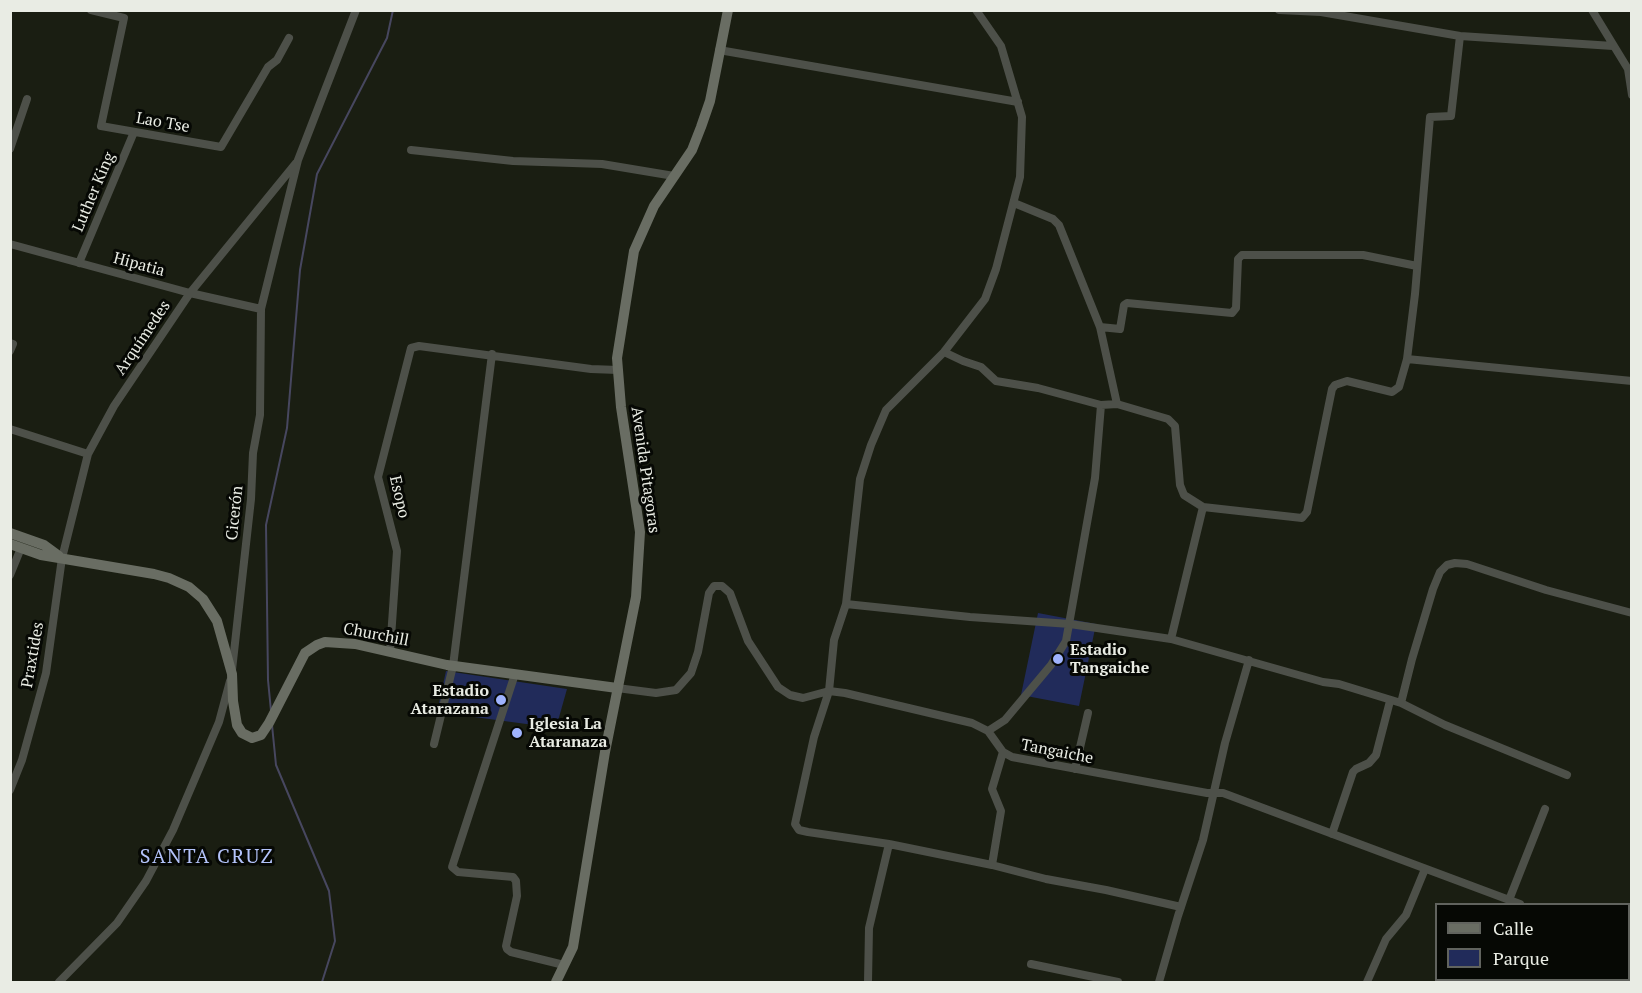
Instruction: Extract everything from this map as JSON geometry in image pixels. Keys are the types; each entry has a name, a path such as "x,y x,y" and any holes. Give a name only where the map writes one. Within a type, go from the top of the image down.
{"main road":[{"name":"Avenida Pitagoras","path":"556,982 573,946 617,688 636,597 640,532 621,407 617,358 634,251 654,206 692,150 701,127 710,101 728,10"},
{"path":"10,533 44,545 62,558"},
{"path":"16,546 41,555 154,574 170,578 189,587 203,599 217,621 232,674"},
{"name":"Churchill","path":"232,674 237,725 242,734 248,737 261,735 300,659 310,649 325,642 355,644 453,666 617,688"}],"street":[{"name":"Lao Tse","path":"91,10 124,18 100,126 221,147 268,67 277,60 289,38"},
{"name":"Cicerón","path":"59,982 117,923 146,881 173,830 219,722 232,674 251,499 253,453 260,416 261,309 298,160 357,10"},
{"path":"976,10 1001,46 1022,117 1020,177 996,269 985,299 944,352 886,410 871,444 860,479 846,604 834,640 829,691 814,736 795,824 799,830 808,832 889,844 992,865 1180,908"},
{"path":"1279,10 1321,11 1460,36 1613,46"},
{"path":"1592,10 1628,69 1632,95"},
{"path":"944,352 963,362 981,367 996,381 1038,388 1101,405 1117,404 1172,421 1177,430 1181,489 1184,495 1203,507 1302,518 1307,512 1332,389 1338,383 1347,381 1394,392 1399,387 1407,359 1418,266 1430,117 1451,116 1460,36"},
{"path":"719,50 1018,102"},
{"path":"10,149 27,99"},
{"name":"Luther King","path":"79,263 134,132"},
{"path":"411,150 513,161 602,164 674,176"},
{"name":"Arquímedes","path":"62,558 88,454 114,406 190,293 298,160"},
{"path":"1014,203 1053,219 1059,225 1100,327 1117,404"},
{"name":"Hipatia","path":"10,244 190,293 261,309"},
{"path":"1100,327 1120,329 1124,305 1130,303 1232,313 1236,308 1238,259 1242,255 1303,253 1363,255 1418,266"},
{"path":"10,343 13,344 10,351"},
{"name":"Esopo","path":"390,652 398,551 378,477 409,350 414,346 419,346 492,354"},
{"path":"434,744 453,666 492,354 591,369 618,370"},
{"path":"1407,359 1541,370 1632,381"},
{"path":"617,688 656,693 676,690 691,673 698,652 709,592 714,586 722,586 730,593 748,641 778,687 790,695 803,698 829,691 845,693 972,723 988,731 1005,720 1051,665 1066,641 1095,478 1101,405"},
{"path":"10,429 88,454"},
{"path":"1171,639 1203,507"},
{"path":"10,575 16,546"},
{"name":"Praxtides","path":"10,790 22,760 45,673 62,558"},
{"path":"1401,703 1433,589 1440,572 1455,562 1545,590 1632,613"},
{"path":"846,604 970,617 1070,624 1171,639 1401,703 1445,725 1567,775"},
{"path":"1159,982 1180,908 1203,840 1212,793 1249,660"},
{"path":"515,674 452,867 458,872 513,877 518,888 518,896 507,949 511,952 564,965"},
{"path":"1332,834 1353,772 1369,763 1376,755 1390,701"},
{"path":"1075,769 1088,713"},
{"name":"Tangaiche","path":"988,731 1004,752 1012,757 1212,793 1223,793 1425,869 1502,901"},
{"path":"992,865 1001,811 992,789 1004,752"},
{"path":"1502,901 1545,809"},
{"path":"868,982 869,928 889,844"},
{"path":"1367,982 1386,939 1406,915 1425,869"},
{"path":"1030,964 1118,982"}],"green space":[{"path":"1038,613 1096,624 1079,706 1021,695"},
{"path":"446,671 567,689 556,728 437,712"}],"waterway":[{"path":"271,711 268,680 266,525 287,428 300,270 317,174 387,38 393,10"},
{"path":"272,725 276,765 329,891 335,941 322,982"}],"place":[{"name":"Estadio Tangaiche","path":"1058,659"},
{"name":"Estadio Atarazana","path":"501,700"},
{"name":"Iglesia La Ataranaza","path":"517,733"}],"district":[{"name":"SANTA CRUZ","path":"207,857"}]}
